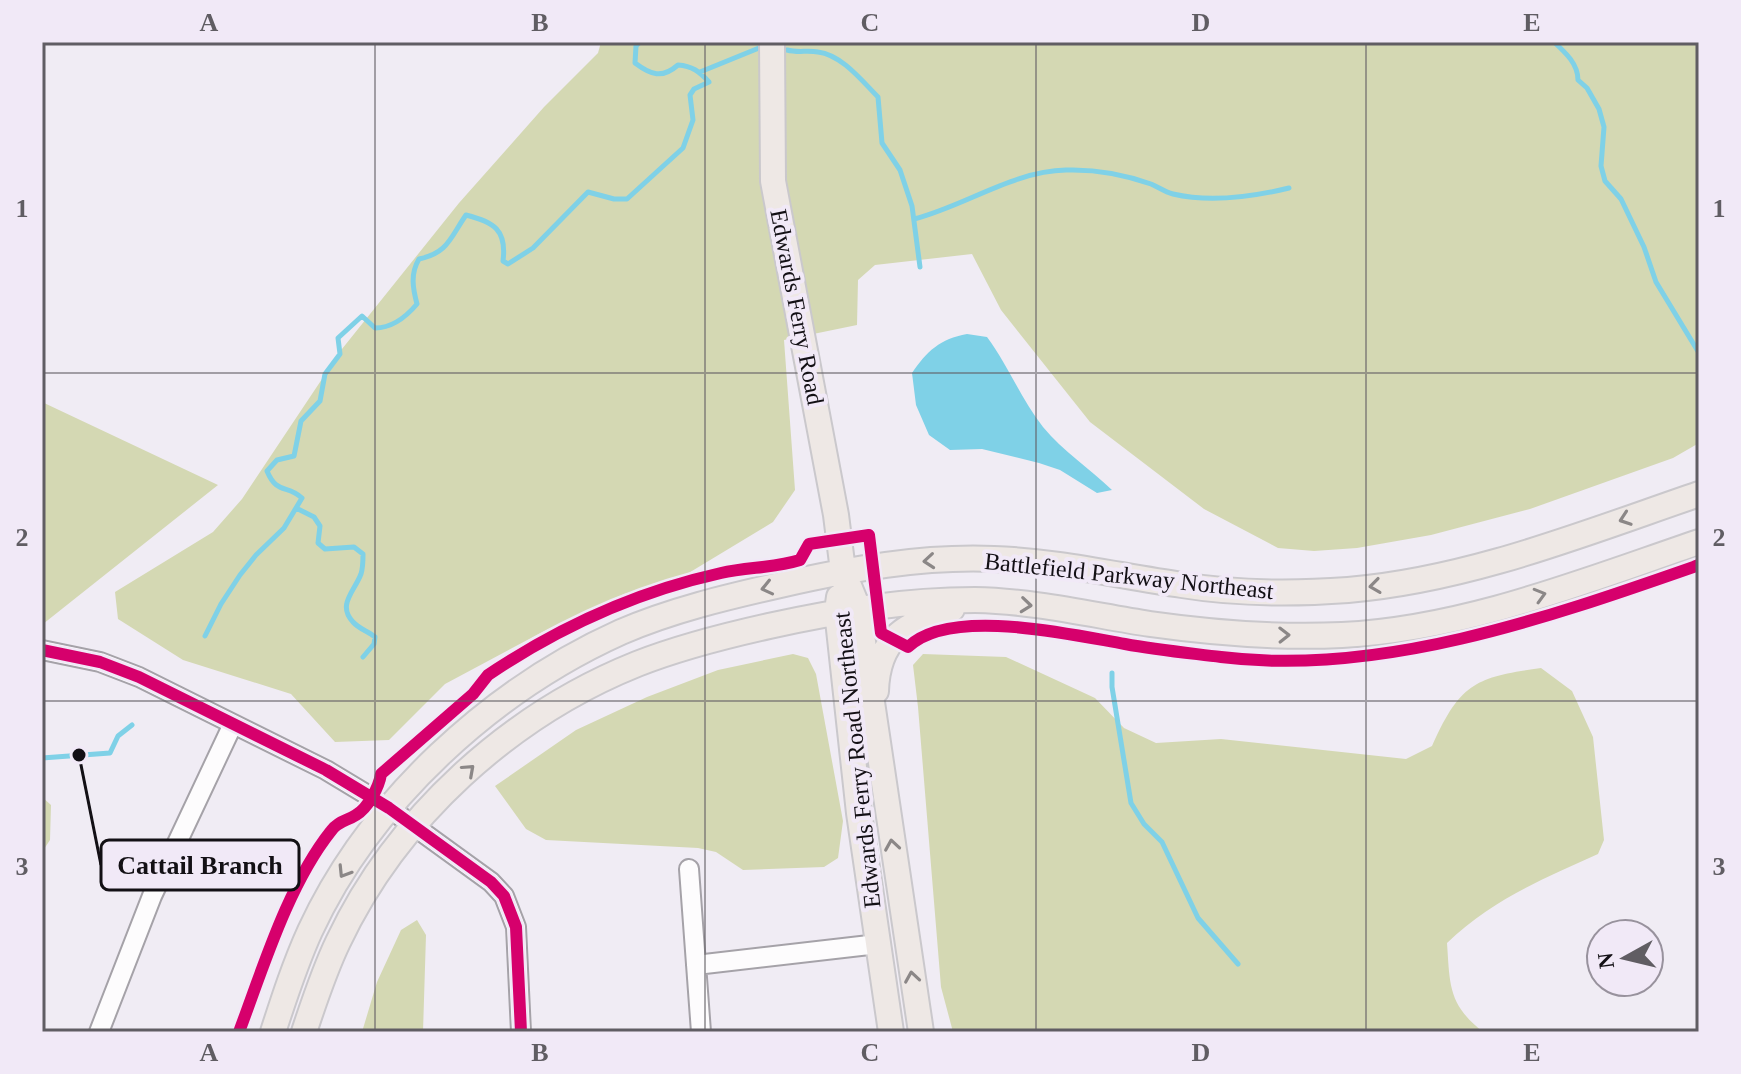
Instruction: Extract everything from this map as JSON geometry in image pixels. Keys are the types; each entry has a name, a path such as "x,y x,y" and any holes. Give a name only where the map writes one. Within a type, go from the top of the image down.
{"main road":[{"name":"Edwards Ferry Road","path":"772,42 773,181 836,515 843,571"},
{"name":"Battlefield Parkway Northeast","path":"273,1032 312,927 354,857 389,808 415,779 490,712 559,665 621,633 692,608 843,571 939,560 990,558 1060,564 1185,586 1229,590 1282,593 1351,590 1469,570 1699,494"},
{"name":"Battlefield Parkway Northeast","path":"304,1032 339,939 385,862 440,796 509,735 589,686 675,650 848,609 975,600 1050,607 1238,635 1345,635 1412,627 1478,613 1699,542"},
{"name":"Edwards Ferry Road Northeast","path":"843,571 848,609 859,813 891,1032"},
{"path":"875,730 876,683 893,637 913,622 975,600"},
{"name":"Edwards Ferry Road Northeast","path":"848,609 875,730 921,1032"}],"street":[{"path":"42,650 100,662 139,677 326,770 389,808 491,882 511,910 516,927 521,1032"},
{"path":"99,1032 152,896 233,724"},
{"path":"689,869 701,1032"},
{"path":"696,965 878,944"}],"green space":[{"path":"601,42 1699,42 1699,443 1673,458 1530,509 1431,535 1357,548 1314,551 1278,548 1204,509 1090,422 1001,310 972,254 875,265 858,280 857,325 784,340 795,490 773,522 682,577 624,594 548,629 445,684 389,740 335,742 291,694 183,660 118,619 115,592 213,532 242,499 342,349 459,203 544,107 598,53"},
{"path":"42,402 218,485 43,624 42,623"},
{"path":"793,654 808,658 816,674 843,821 838,858 824,867 743,870 716,852 698,848 546,840 526,829 495,786 576,730 647,697 718,670"},
{"path":"923,654 1006,657 1095,698 1124,728 1156,743 1221,739 1406,759 1432,746 1451,709 1472,687 1500,675 1541,668 1572,691 1593,737 1604,840 1598,854 1500,902 1447,943 1449,971 1457,1003 1483,1032 953,1032 941,987 913,665"},
{"path":"42,797 51,805 50,840 42,852"},
{"path":"417,920 426,935 423,1032 362,1032 377,982 401,930"}],"water":[{"path":"967,334 987,337 1043,427 1112,490 1097,493 1060,470 1039,463 982,449 950,450 929,435 916,405 912,373 935,347"}],"waterway":[{"path":"205,636 240,575 284,528 302,498 275,483 267,471 277,460 294,456 301,421 320,401 325,374 340,354 338,338 362,316 375,328 381,328 408,313 417,304 413,276 419,259 442,249 466,215 491,224 496,229 503,242 503,261 508,264 533,248 588,192 627,199 683,148 693,120 690,95 694,89 709,82 695,70 678,65 662,74 646,70 635,63 636,46 640,42"},
{"path":"1554,42 1570,59 1578,80 1587,88 1599,109 1604,127 1601,166 1605,181 1621,199 1644,247 1656,282 1699,353"},
{"path":"700,72 759,48"},
{"path":"787,50 818,52 835,58 878,97 882,143 900,170 912,206 920,267"},
{"path":"914,219 1027,176 1066,170 1120,175 1187,197 1246,196 1289,188"},
{"path":"296,508 314,517 320,526 318,543 325,549 354,547 363,554 361,574 347,604 348,616 375,637 374,644 363,657"},
{"path":"1112,673 1131,803 1144,824 1162,842 1198,918 1238,964"},
{"path":"42,758 110,753 118,736 132,725"}],"cycle path":[{"path":"239,1032 278,928 302,876 334,828 356,815 369,802 381,774 473,694 497,669 577,624 662,589 721,573 790,563 800,560 809,544 869,535 881,633 908,647 927,635 952,628 1012,627 1173,651 1281,661 1342,658 1464,638 1584,604 1699,565"},
{"path":"42,650 100,662 139,677 326,770 389,808 491,882 504,896 516,927 521,1032"}],"place":[{"name":"Cattail Branch","path":"79,755"}]}
